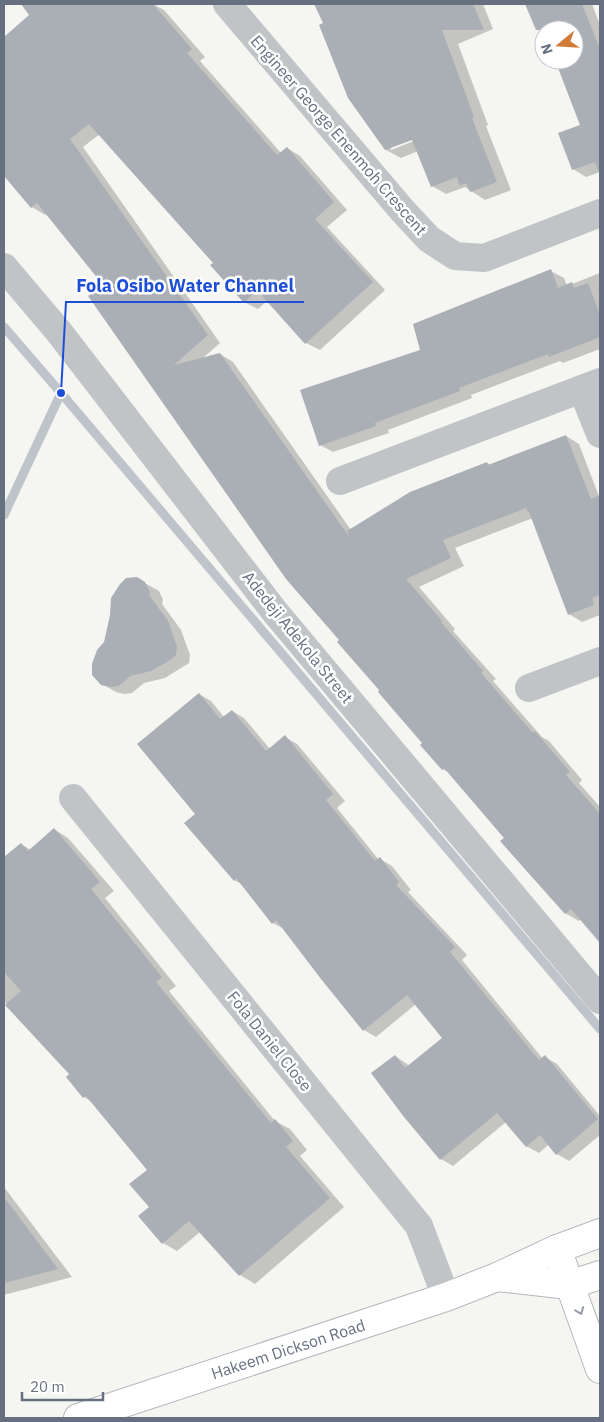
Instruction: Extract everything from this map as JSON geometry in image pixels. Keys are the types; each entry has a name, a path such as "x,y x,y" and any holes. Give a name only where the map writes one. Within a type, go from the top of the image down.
{"street":[{"name":"Engineer George Enenmoh Crescent","path":"227,4 402,210 429,239 455,256 484,258 600,213"},
{"name":"Adedeji Adekola Street","path":"4,267 59,332 276,612 600,1000"},
{"path":"340,481 591,385 600,434"},
{"path":"530,688 600,661"},
{"name":"Fola Daniel Close","path":"73,798 419,1226 446,1297"},
{"name":"Hakeem Dickson Road","path":"78,1418 446,1297 497,1277 557,1249 599,1238"},
{"path":"557,1249 600,1368"},
{"name":"Hakeem Dickson Road","path":"497,1277 570,1285 600,1275"}],"building":[{"path":"21,4 153,4 192,49 187,53 277,155 287,147 334,202 315,219 373,282 305,344 263,297 260,287 244,303 210,265 213,263 89,124 70,139 208,335 174,365 220,353 350,538 347,531 410,492 487,462 488,465 566,435 591,499 600,495 600,595 592,598 594,605 568,615 526,508 443,540 451,558 406,579 483,671 481,673 570,772 566,775 600,814 600,943 571,909 565,914 500,841 504,838 444,768 442,770 420,745 422,743 337,642 339,640 286,579 88,296 103,285 37,203 31,208 4,176 4,37 29,15"},
{"path":"314,4 473,4 484,30 442,30 474,117 472,118 497,182 470,192 466,183 460,186 457,177 431,187 412,140 385,150 348,98 319,25 323,23"},
{"path":"525,4 582,4 600,49 599,172 595,162 572,170 558,133 580,125 559,70 584,70 584,20 534,20 534,25"},
{"path":"551,269 558,288 572,282 574,288 588,283 600,315 600,337 549,357 548,354 459,388 460,391 375,423 376,426 319,446 300,390 420,350 413,324"},
{"path":"137,577 145,582 150,592 149,595 168,621 177,647 176,655 151,671 130,676 118,686 101,685 92,675 92,664 97,650 104,642 110,615 111,598 126,578"},
{"path":"199,693 220,719 232,710 266,751 285,735 333,794 326,800 375,861 380,857 399,882 396,885 455,947 450,952 539,1060 545,1055 598,1119 556,1155 540,1135 526,1147 497,1113 440,1160 404,1117 371,1073 395,1055 405,1068 442,1038 407,995 363,1031 276,920 272,924 236,878 234,881 184,823 195,814 137,744"},
{"path":"54,828 100,882 91,889 162,977 156,982 271,1123 275,1119 293,1141 286,1147 330,1198 239,1276 189,1221 162,1244 138,1216 149,1207 129,1184 147,1170 86,1096 83,1098 66,1077 69,1074 5,1005 21,991 4,972 4,857 21,843 28,851"},
{"path":"4,1197 58,1269 4,1283"}],"waterway":[{"path":"4,327 61,393 4,515"},
{"path":"61,393 600,1029"}],"place":[{"name":"Fola Osibo Water Channel","path":"61,393"}]}
